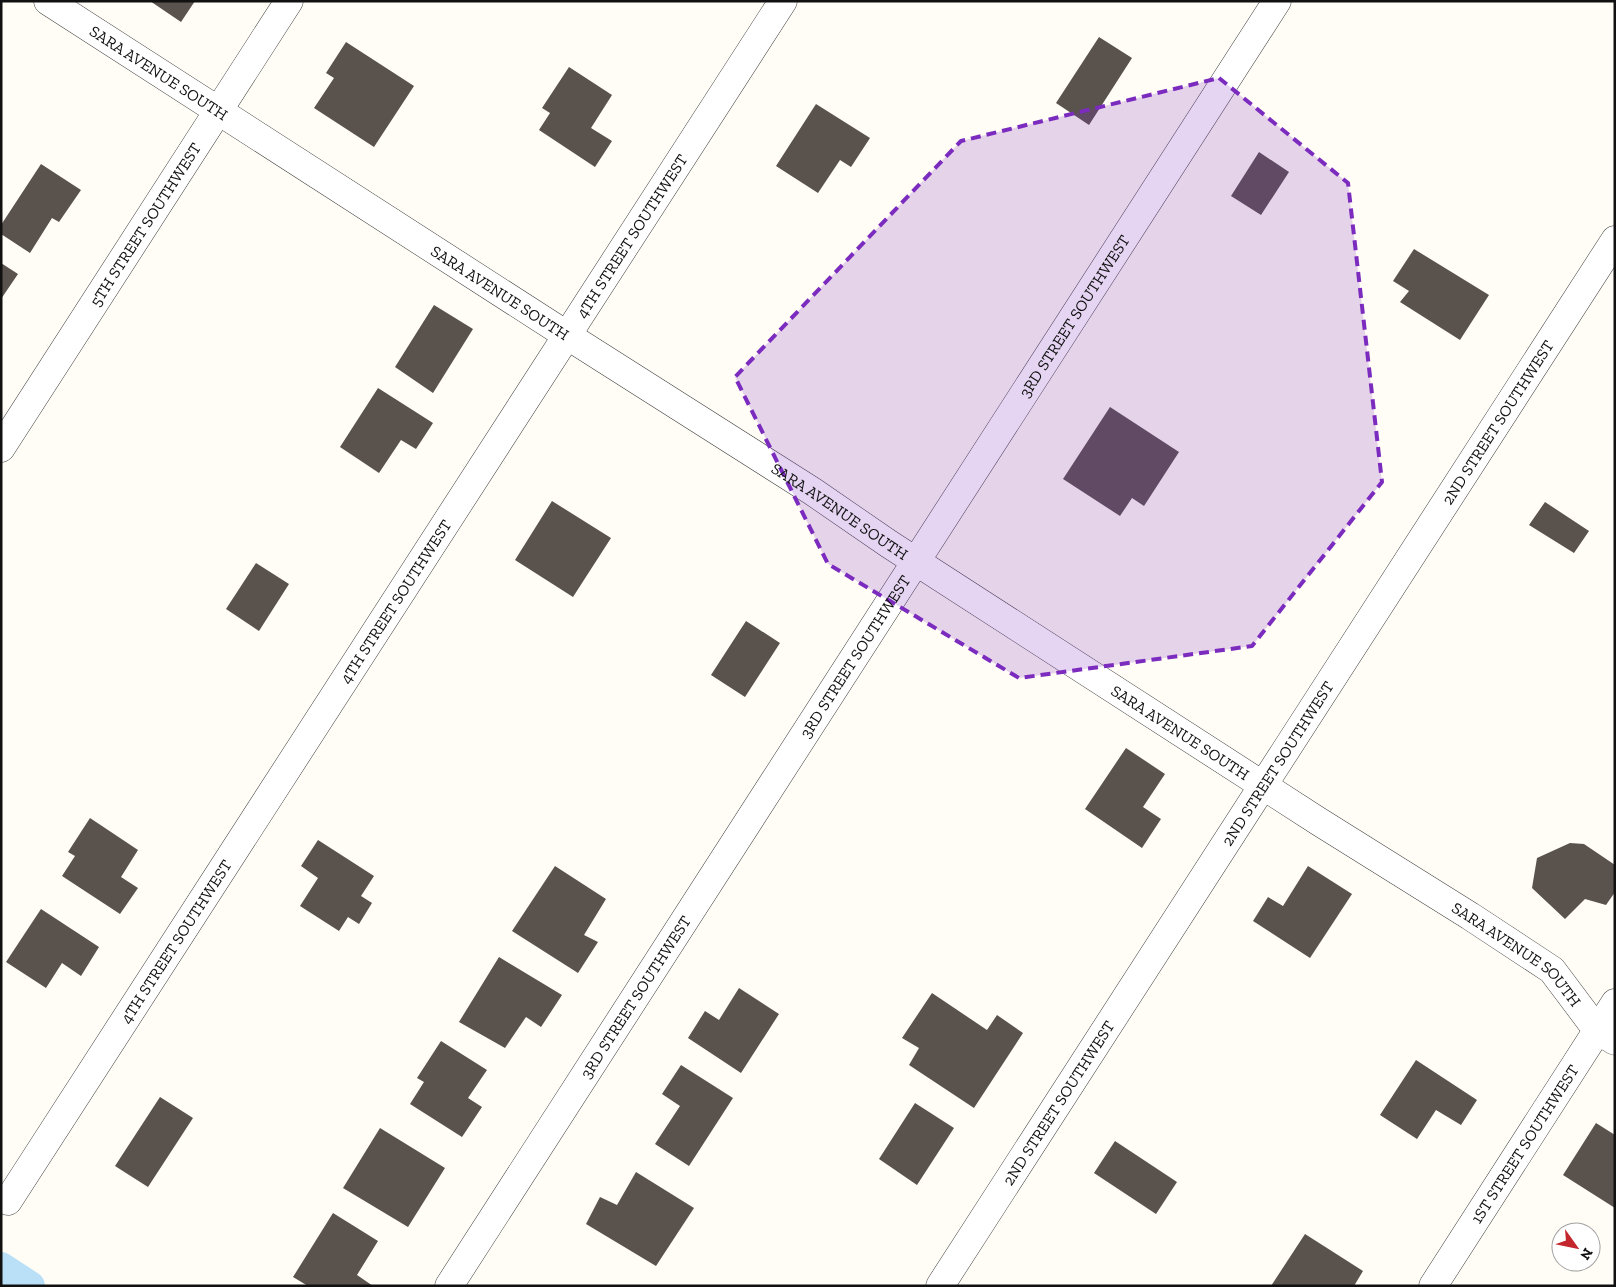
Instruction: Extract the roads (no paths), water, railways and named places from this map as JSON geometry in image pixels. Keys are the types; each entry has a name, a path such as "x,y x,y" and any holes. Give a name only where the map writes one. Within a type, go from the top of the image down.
{"street":[{"name":"SARA AVENUE SOUTH","path":"48,1 1552,970 1606,1035"},
{"name":"5TH STREET SOUTHWEST","path":"1,448 289,1"},
{"name":"4TH STREET SOUTHWEST","path":"8,1201 783,1"},
{"name":"3RD STREET SOUTHWEST","path":"449,1286 1277,1"},
{"name":"2ND STREET SOUTHWEST","path":"940,1286 1615,240"},
{"name":"1ST STREET SOUTHWEST","path":"1433,1286 1606,1035 1615,1003"}],"waterway":[{"path":"1,1267 30,1286"}]}
